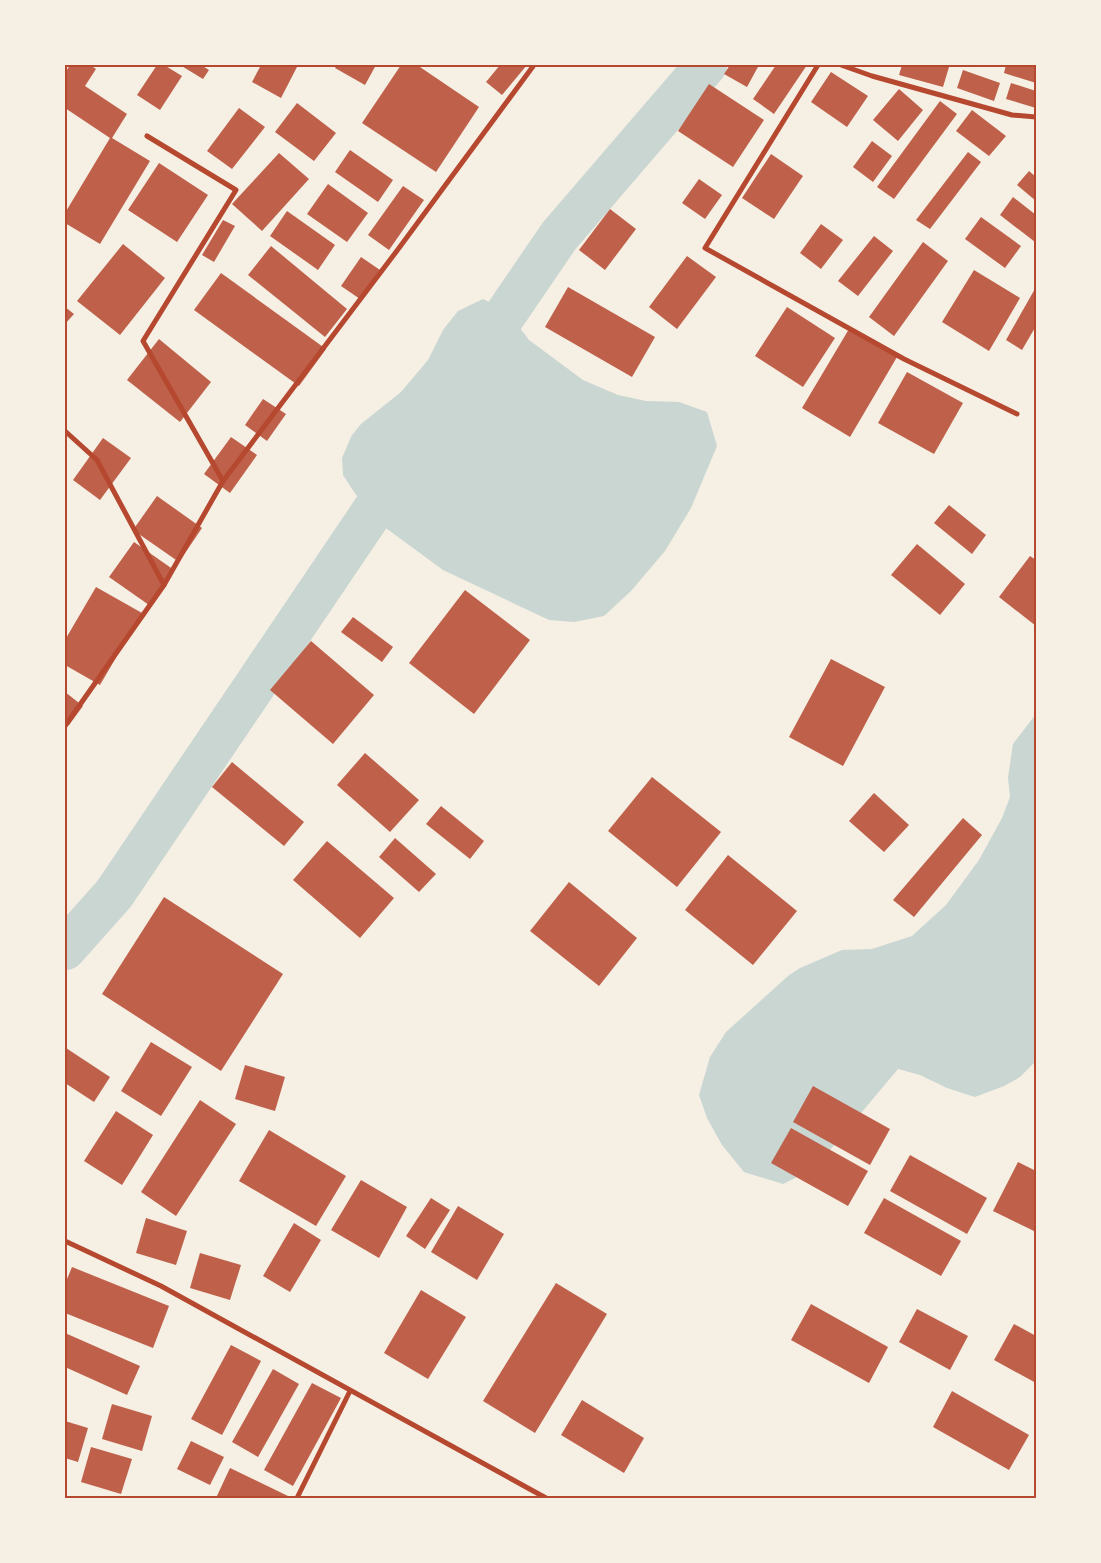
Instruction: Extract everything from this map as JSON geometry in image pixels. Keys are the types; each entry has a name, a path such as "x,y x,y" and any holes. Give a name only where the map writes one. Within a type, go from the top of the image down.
{"street":[{"path":"65,726 164,585 223,481 534,65"},
{"path":"818,65 705,248 904,359 1017,414"},
{"path":"841,65 872,76 1012,115 1036,117"},
{"path":"146,136 236,190 143,341 223,481"},
{"path":"65,431 97,460 164,585"},
{"path":"65,1241 160,1286 546,1498"},
{"path":"297,1498 350,1391"}],"shaded area":[{"path":"483,299 507,311 529,340 583,380 618,395 646,401 679,402 707,412 717,446 691,508 665,551 631,591 604,616 574,622 549,620 443,570 375,520 343,475 342,458 352,435 361,424 401,392 428,360 443,330 458,311"},
{"path":"1036,714 1036,1061 1020,1077 1004,1086 975,1097 947,1088 920,1075 898,1069 825,1156 803,1174 783,1184 744,1172 722,1145 707,1118 699,1095 710,1057 726,1032 788,976 800,968 842,950 872,949 912,936 946,905 979,860 1002,818 1010,797 1008,778 1013,744"}],"building":[{"path":"70,65 90,65 96,69 85,86 127,114 112,138 150,161 100,244 65,223 65,213 110,138 65,108 65,73"},
{"path":"157,65 164,65 182,76 160,110 137,95"},
{"path":"180,65 201,65 209,70 203,79"},
{"path":"261,65 298,65 281,98 252,82"},
{"path":"337,65 376,65 365,85 335,68"},
{"path":"401,65 417,65 479,107 436,172 362,123"},
{"path":"500,65 527,65 502,95 486,82"},
{"path":"730,65 759,65 747,87 724,74"},
{"path":"776,65 807,65 774,114 753,99"},
{"path":"902,65 943,65 949,67 943,87 899,75"},
{"path":"1006,65 1036,65 1036,83 1004,73"},
{"path":"963,70 1000,83 994,101 957,88"},
{"path":"831,72 868,96 847,127 811,102"},
{"path":"1011,83 1036,91 1036,108 1006,99"},
{"path":"709,84 764,120 733,167 678,131"},
{"path":"899,89 923,110 898,141 873,120"},
{"path":"940,101 957,114 894,199 877,187"},
{"path":"297,103 336,133 314,161 275,132"},
{"path":"239,108 265,127 232,169 207,151"},
{"path":"972,110 1006,136 989,156 956,131"},
{"path":"872,141 892,156 873,182 853,167"},
{"path":"350,150 393,180 378,202 335,172"},
{"path":"968,152 981,162 930,229 916,220"},
{"path":"279,153 309,179 262,231 232,204"},
{"path":"771,154 803,176 774,219 742,198"},
{"path":"159,163 208,195 177,242 128,210"},
{"path":"1029,171 1036,177 1036,201 1017,185"},
{"path":"699,179 722,195 705,219 682,203"},
{"path":"328,184 368,213 347,242 307,214"},
{"path":"403,186 424,200 389,250 368,235"},
{"path":"1013,197 1036,215 1035,242 1000,215"},
{"path":"610,209 636,229 605,270 579,250"},
{"path":"287,211 335,245 318,270 270,236"},
{"path":"981,217 1021,246 1005,268 965,239"},
{"path":"223,220 235,226 214,262 202,255"},
{"path":"821,224 843,240 821,269 800,253"},
{"path":"874,236 893,251 858,296 838,281"},
{"path":"923,242 948,261 894,336 869,317"},
{"path":"123,244 165,278 120,335 77,301"},
{"path":"271,246 347,309 325,337 248,275"},
{"path":"687,256 716,277 677,329 649,307"},
{"path":"361,257 380,270 360,299 341,286"},
{"path":"974,270 1020,298 989,351 942,322"},
{"path":"221,273 326,349 299,386 194,310"},
{"path":"568,287 655,337 632,377 545,327"},
{"path":"1036,287 1036,326 1022,350 1006,340"},
{"path":"65,307 74,314 65,324"},
{"path":"787,307 835,338 803,387 755,356"},
{"path":"849,329 897,357 850,437 802,408"},
{"path":"159,339 211,382 180,422 127,380"},
{"path":"907,372 963,403 934,454 878,423"},
{"path":"263,399 286,414 267,441 245,425"},
{"path":"231,437 257,455 230,493 204,474"},
{"path":"103,438 131,458 100,500 73,480"},
{"path":"157,496 202,528 179,562 133,530"},
{"path":"949,505 986,535 972,554 934,523"},
{"path":"134,542 174,570 149,605 109,577"},
{"path":"917,544 965,584 940,615 891,575"},
{"path":"1030,556 1036,560 1036,626 999,597"},
{"path":"96,587 142,613 100,685 65,665 65,640"},
{"path":"465,590 530,640 474,714 409,663"},
{"path":"353,617 393,647 382,662 341,632"},
{"path":"311,641 374,695 333,744 270,690"},
{"path":"831,659 885,687 843,766 789,737"},
{"path":"65,692 83,706 69,725 65,722"},
{"path":"365,753 419,800 390,832 337,785"},
{"path":"232,762 304,822 284,846 212,787"},
{"path":"652,777 721,832 677,887 608,831"},
{"path":"874,793 909,825 884,852 849,821"},
{"path":"441,806 484,841 470,859 426,824"},
{"path":"963,818 982,835 914,917 893,900"},
{"path":"395,838 436,874 419,892 379,857"},
{"path":"327,841 394,898 360,938 293,880"},
{"path":"728,855 797,911 753,965 685,910"},
{"path":"569,882 637,938 599,986 530,931"},
{"path":"164,897 283,974 221,1071 102,994"},
{"path":"151,1042 192,1067 161,1116 121,1091"},
{"path":"66,1048 110,1077 94,1102 65,1083"},
{"path":"245,1065 285,1077 275,1111 235,1099"},
{"path":"813,1086 890,1129 870,1165 793,1122"},
{"path":"200,1100 236,1124 176,1216 141,1192"},
{"path":"116,1111 153,1135 122,1185 84,1161"},
{"path":"791,1128 868,1171 848,1206 771,1163"},
{"path":"269,1130 346,1176 316,1226 239,1181"},
{"path":"910,1155 987,1198 967,1234 890,1191"},
{"path":"1018,1162 1036,1171 1036,1232 993,1211"},
{"path":"361,1180 407,1207 379,1258 331,1230"},
{"path":"431,1198 450,1210 425,1249 406,1236"},
{"path":"884,1198 961,1241 941,1276 864,1233"},
{"path":"458,1206 504,1234 477,1280 431,1252"},
{"path":"146,1218 187,1231 176,1265 136,1253"},
{"path":"294,1223 321,1240 290,1292 263,1276"},
{"path":"200,1253 241,1265 230,1300 190,1288"},
{"path":"72,1267 169,1306 153,1348 65,1313 65,1284"},
{"path":"556,1283 607,1314 535,1433 483,1401"},
{"path":"421,1290 466,1317 428,1379 384,1353"},
{"path":"811,1304 888,1347 869,1383 791,1340"},
{"path":"917,1309 968,1336 950,1370 899,1342"},
{"path":"1014,1324 1036,1336 1036,1383 994,1360"},
{"path":"65,1333 140,1366 127,1395 65,1367"},
{"path":"231,1345 261,1361 222,1435 191,1419"},
{"path":"273,1369 299,1384 258,1457 232,1442"},
{"path":"312,1383 341,1398 293,1486 264,1470"},
{"path":"952,1391 1029,1435 1009,1470 933,1427"},
{"path":"582,1400 644,1438 624,1473 561,1435"},
{"path":"112,1404 152,1416 142,1451 102,1439"},
{"path":"65,1421 88,1428 78,1462 65,1458"},
{"path":"191,1441 224,1457 210,1485 177,1469"},
{"path":"91,1447 132,1459 121,1494 81,1482"},
{"path":"230,1468 288,1496 287,1498 216,1498"}],"waterway":[{"path":"475,359 559,236 706,65"},
{"path":"65,949 114,894 403,466"}]}
